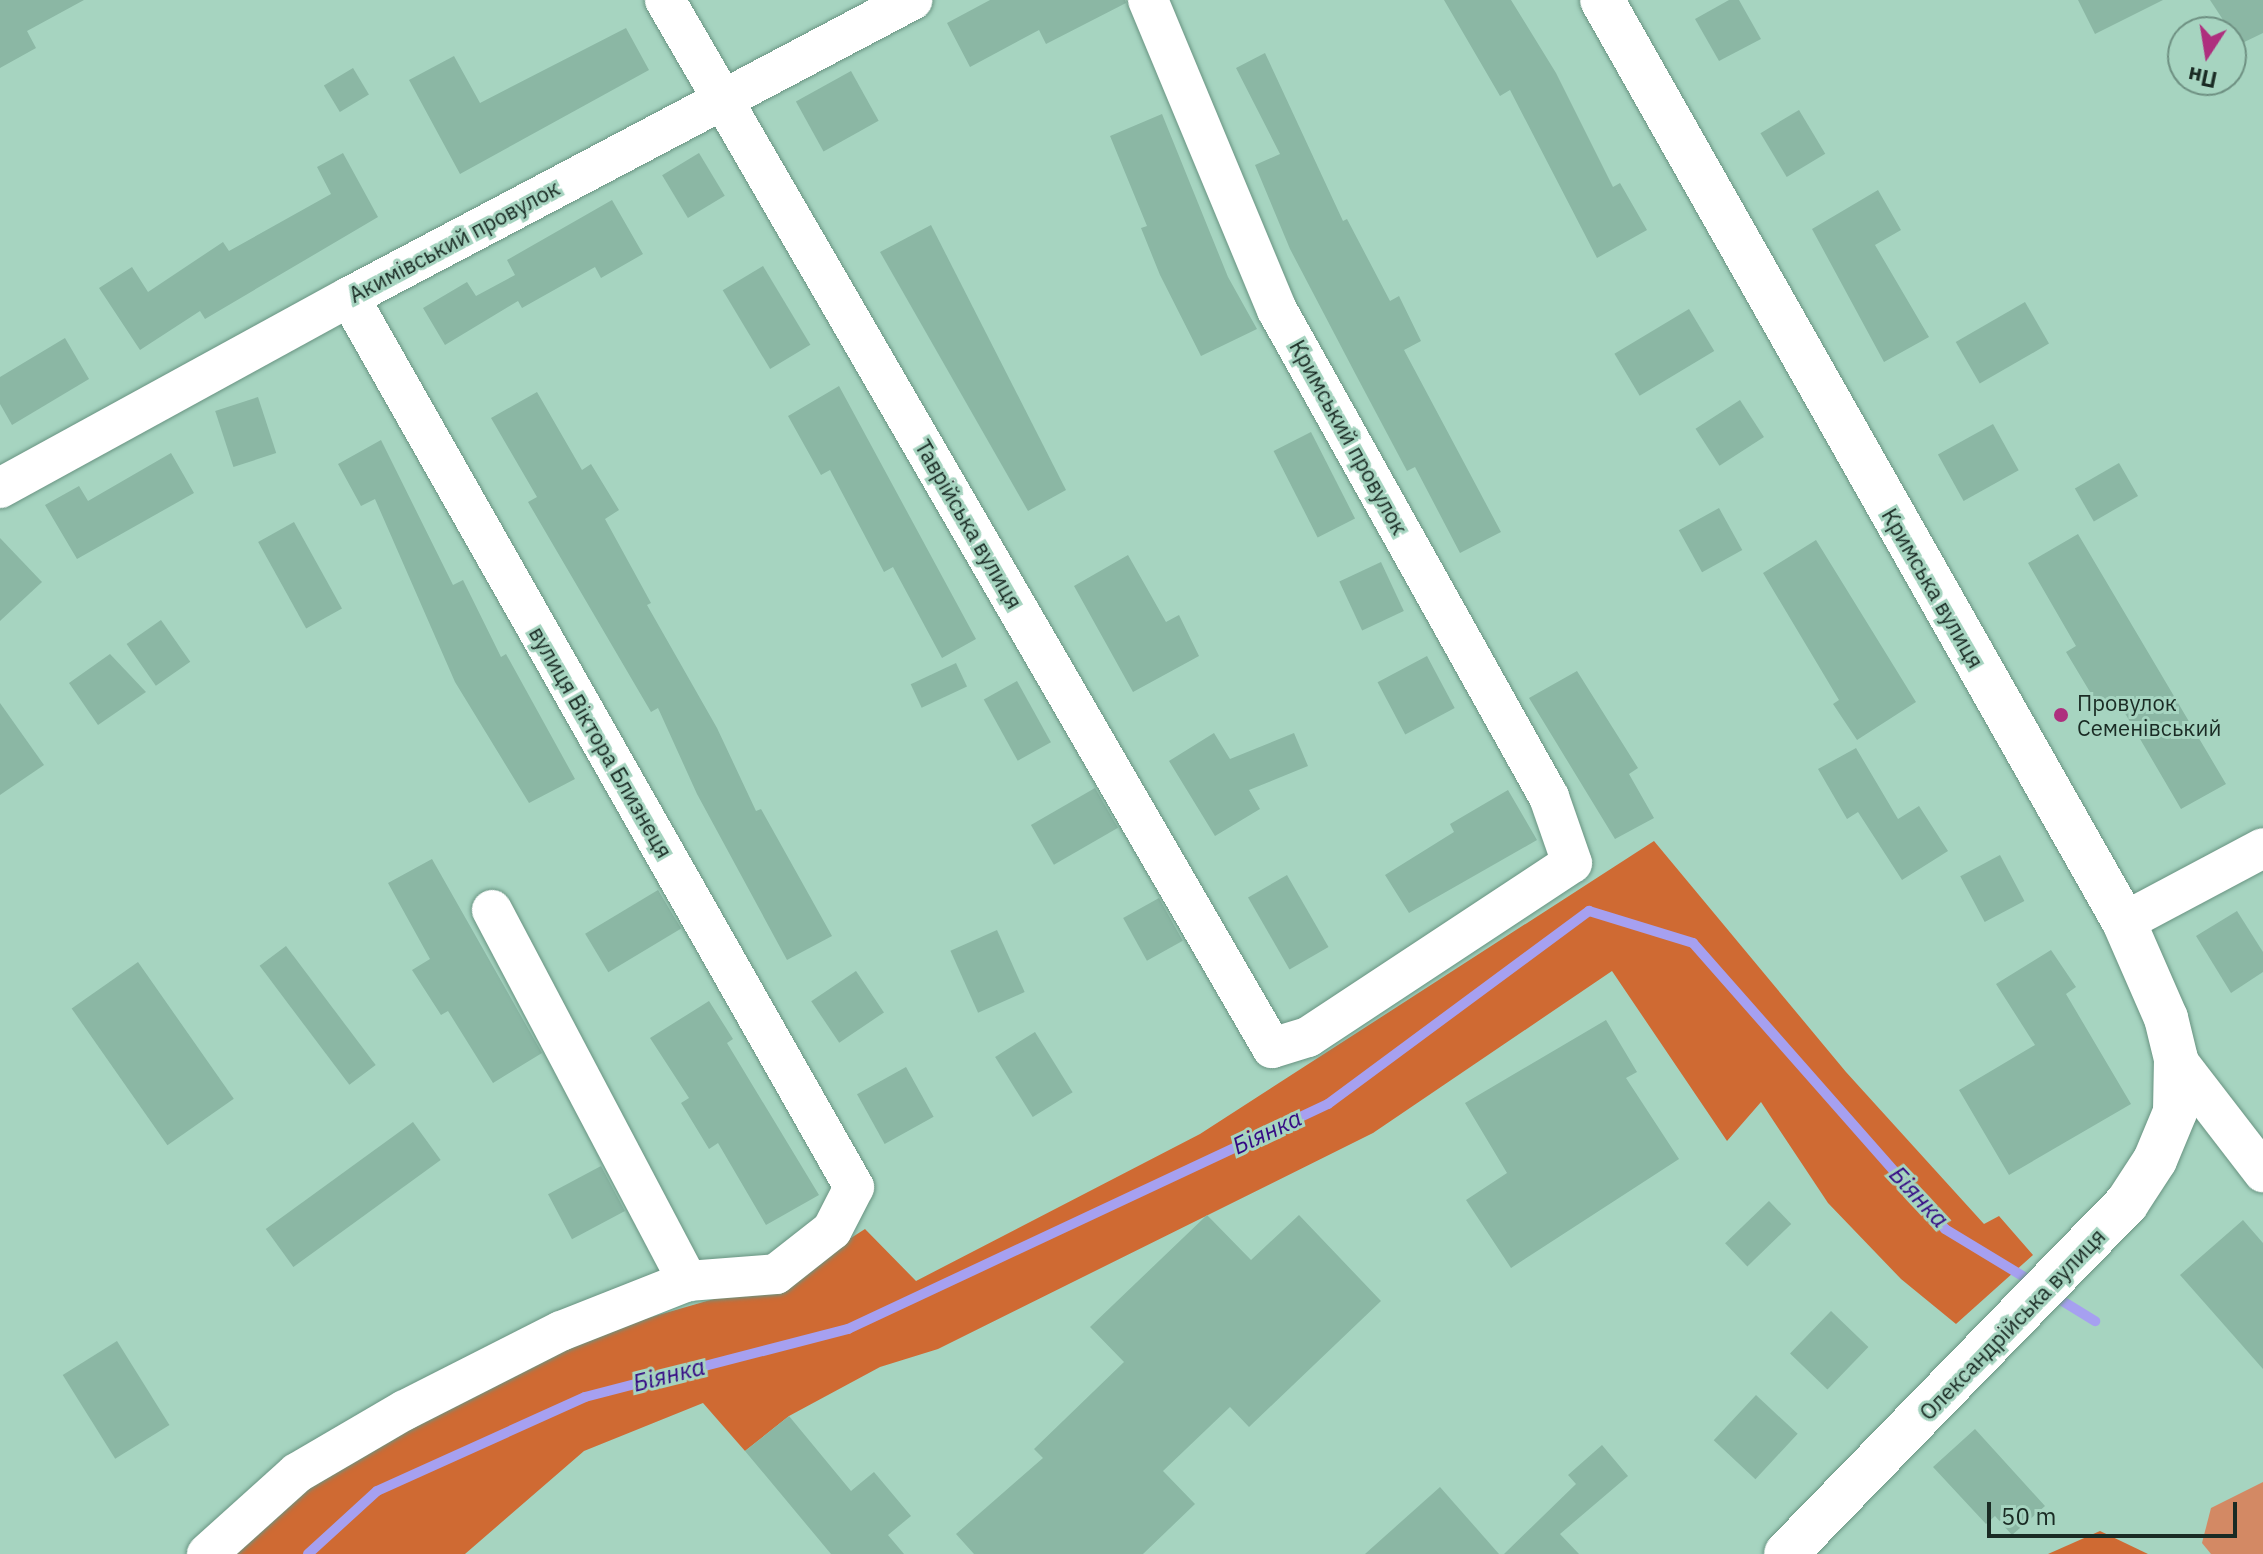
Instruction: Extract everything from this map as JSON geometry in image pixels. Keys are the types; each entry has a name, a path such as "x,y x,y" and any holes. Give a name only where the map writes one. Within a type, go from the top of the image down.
{"street":[{"name":"Таврійська вулиця","path":"665,0 1272,1048"},
{"name":"Акимівський провулок","path":"0,488 722,97 912,0"},
{"name":"Кримський провулок","path":"1148,0 1277,310 1549,797 1572,863 1308,1037 1272,1048"},
{"name":"Кримська вулиця","path":"1602,0 2124,922 2166,1018 2176,1059 2263,1172"},
{"name":"вулиця Віктора Близнеця","path":"349,297 854,1187 832,1230 776,1274 688,1281"},
{"path":"2124,922 2263,848"},
{"path":"207,1554 297,1473 405,1410 561,1331 688,1281 492,910"},
{"name":"Олександрійська вулиця","path":"1786,1554 2100,1235 2155,1160 2175,1112 2176,1059"}],"shaded area":[{"path":"1654,841 1846,1072 1984,1224 1999,1216 2033,1255 1956,1324 1901,1279 1828,1203 1761,1102 1727,1141 1612,971 1373,1133 938,1349 880,1367 789,1416 745,1451 703,1403 584,1451 465,1554 218,1554 303,1484 551,1346 790,1277 865,1229 916,1281 1200,1134"},
{"path":"2263,1482 2263,1554 2211,1554 2202,1543 2211,1508"},
{"path":"2100,1531 2148,1554 2048,1554"}],"building":[{"path":"0,0 84,0 27,31 36,48 0,68"},
{"path":"990,0 1125,0 1126,3 1046,44 1039,30 970,67 947,23"},
{"path":"1444,0 1511,0 1556,73 1613,187 1620,183 1647,230 1597,258 1510,90 1500,96"},
{"path":"1729,0 1739,0 1761,39 1719,61 1695,19"},
{"path":"2078,0 2163,0 2095,34"},
{"path":"2210,0 2263,0 2263,33 2247,41 2247,16 2220,16"},
{"path":"626,28 649,70 460,174 409,80 454,56 480,103"},
{"path":"1265,53 1343,221 1347,219 1390,301 1399,296 1421,341 1404,350 1501,532 1460,553 1415,467 1407,471 1356,375 1290,249 1255,165 1280,154 1236,68"},
{"path":"353,68 369,95 340,112 324,86"},
{"path":"851,71 879,121 824,151 796,102"},
{"path":"1799,110 1825,154 1787,177 1760,133"},
{"path":"1162,114 1228,277 1257,329 1201,356 1160,275 1141,228 1147,226 1110,136"},
{"path":"343,153 378,217 205,319 200,311 140,350 99,288 132,267 148,292 223,242 229,251 331,194 317,167"},
{"path":"699,153 725,196 688,218 662,175"},
{"path":"1878,190 1901,230 1875,245 1929,337 1884,362 1812,229"},
{"path":"612,200 643,254 601,278 595,267 522,308 518,301 445,345 423,308 467,282 476,296 515,275 507,260"},
{"path":"931,225 1066,490 1028,511 880,252"},
{"path":"763,266 810,345 770,369 723,290"},
{"path":"2025,302 2049,344 1980,384 1956,342"},
{"path":"1689,309 1714,351 1640,396 1614,354"},
{"path":"65,338 89,379 12,425 0,404 0,377"},
{"path":"839,386 976,639 942,658 893,567 884,572 830,470 821,475 788,416"},
{"path":"537,392 582,470 591,464 619,510 605,519 651,603 647,605 717,728 756,811 761,809 832,936 787,960 697,794 658,708 651,712 528,502 537,497 491,418"},
{"path":"258,397 276,453 233,467 215,411"},
{"path":"1740,400 1764,437 1720,466 1696,429"},
{"path":"1993,424 2019,470 1964,501 1938,455"},
{"path":"1311,432 1355,518 1318,537 1274,451"},
{"path":"381,440 453,585 463,580 501,657 506,654 575,779 529,803 455,682 375,499 361,506 338,464"},
{"path":"171,453 194,493 77,559 45,505 79,486 88,501"},
{"path":"2119,463 2138,496 2094,521 2075,488"},
{"path":"1719,508 1742,550 1702,572 1679,530"},
{"path":"294,522 342,609 306,628 258,542"},
{"path":"2078,534 2226,784 2181,809 2119,703 2102,712 2066,652 2076,646 2028,563"},
{"path":"0,538 42,582 0,621"},
{"path":"1816,540 1916,702 1857,740 1833,704 1839,700 1763,573"},
{"path":"1128,555 1166,622 1179,615 1199,656 1133,692 1074,586"},
{"path":"1381,562 1404,611 1362,630 1339,581"},
{"path":"161,620 190,662 156,686 127,644"},
{"path":"110,654 146,692 98,725 69,683"},
{"path":"1427,656 1455,708 1405,734 1378,682"},
{"path":"956,663 967,687 922,708 911,684"},
{"path":"1577,671 1638,768 1629,774 1654,818 1615,839 1529,698"},
{"path":"1017,681 1051,742 1018,761 984,699"},
{"path":"0,703 44,765 0,795"},
{"path":"1214,733 1230,759 1294,733 1308,766 1249,790 1260,809 1215,836 1169,761"},
{"path":"1856,748 1898,819 1919,806 1948,851 1902,880 1858,812 1847,819 1818,769"},
{"path":"1095,788 1118,828 1054,865 1031,825"},
{"path":"1508,790 1537,840 1409,913 1385,875 1454,832 1450,824"},
{"path":"2000,855 2024,901 1985,922 1960,876"},
{"path":"432,859 542,1053 493,1083 448,1011 441,1015 412,970 430,959 388,883"},
{"path":"1287,875 1328,947 1290,969 1248,898"},
{"path":"658,890 681,929 608,972 585,934"},
{"path":"1159,898 1183,941 1147,961 1123,918"},
{"path":"2237,911 2263,952 2263,972 2231,993 2196,936"},
{"path":"997,930 1025,992 978,1013 950,951"},
{"path":"286,946 376,1065 349,1085 260,966"},
{"path":"2051,950 2076,987 2066,994 2131,1104 2009,1175 1959,1090 2035,1045 1996,984"},
{"path":"138,962 234,1099 167,1145 72,1008"},
{"path":"856,971 884,1012 839,1043 811,1001"},
{"path":"709,1001 733,1039 727,1043 819,1195 766,1225 718,1143 709,1149 681,1103 689,1098 650,1038"},
{"path":"1606,1020 1637,1072 1626,1078 1679,1159 1511,1268 1466,1200 1507,1173 1465,1103"},
{"path":"1035,1032 1073,1092 1033,1117 995,1057"},
{"path":"906,1067 934,1117 885,1144 857,1094"},
{"path":"413,1122 441,1160 293,1267 266,1229"},
{"path":"601,1166 625,1211 572,1239 548,1194"},
{"path":"1769,1201 1791,1224 1747,1266 1725,1243"},
{"path":"1207,1215 1251,1260 1299,1215 1381,1301 1249,1427 1230,1407 1163,1471 1195,1504 1143,1554 974,1554 956,1534 1043,1458 1034,1449 1124,1362 1090,1327"},
{"path":"2243,1220 2263,1243 2263,1369 2180,1275"},
{"path":"1831,1311 1868,1347 1827,1390 1790,1353"},
{"path":"117,1341 169,1425 115,1459 63,1375"},
{"path":"1756,1395 1798,1434 1755,1479 1714,1440"},
{"path":"789,1416 851,1491 874,1472 911,1516 888,1535 904,1554 831,1554 745,1451"},
{"path":"1975,1429 2045,1506 2012,1535 1995,1516 1986,1524 1933,1467"},
{"path":"1602,1445 1628,1476 1560,1534 1579,1554 1504,1554 1576,1484 1568,1475"},
{"path":"1440,1487 1499,1554 1365,1554"}],"waterway":[{"name":"Біянка","path":"308,1554 377,1491 585,1397 848,1329 1328,1104 1589,911 1693,943 1945,1229 2034,1283"},
{"name":"Біянка","path":"2051,1294 2095,1321"}],"place":[{"name":"Провулок Семенівський","path":"2061,715"}]}
